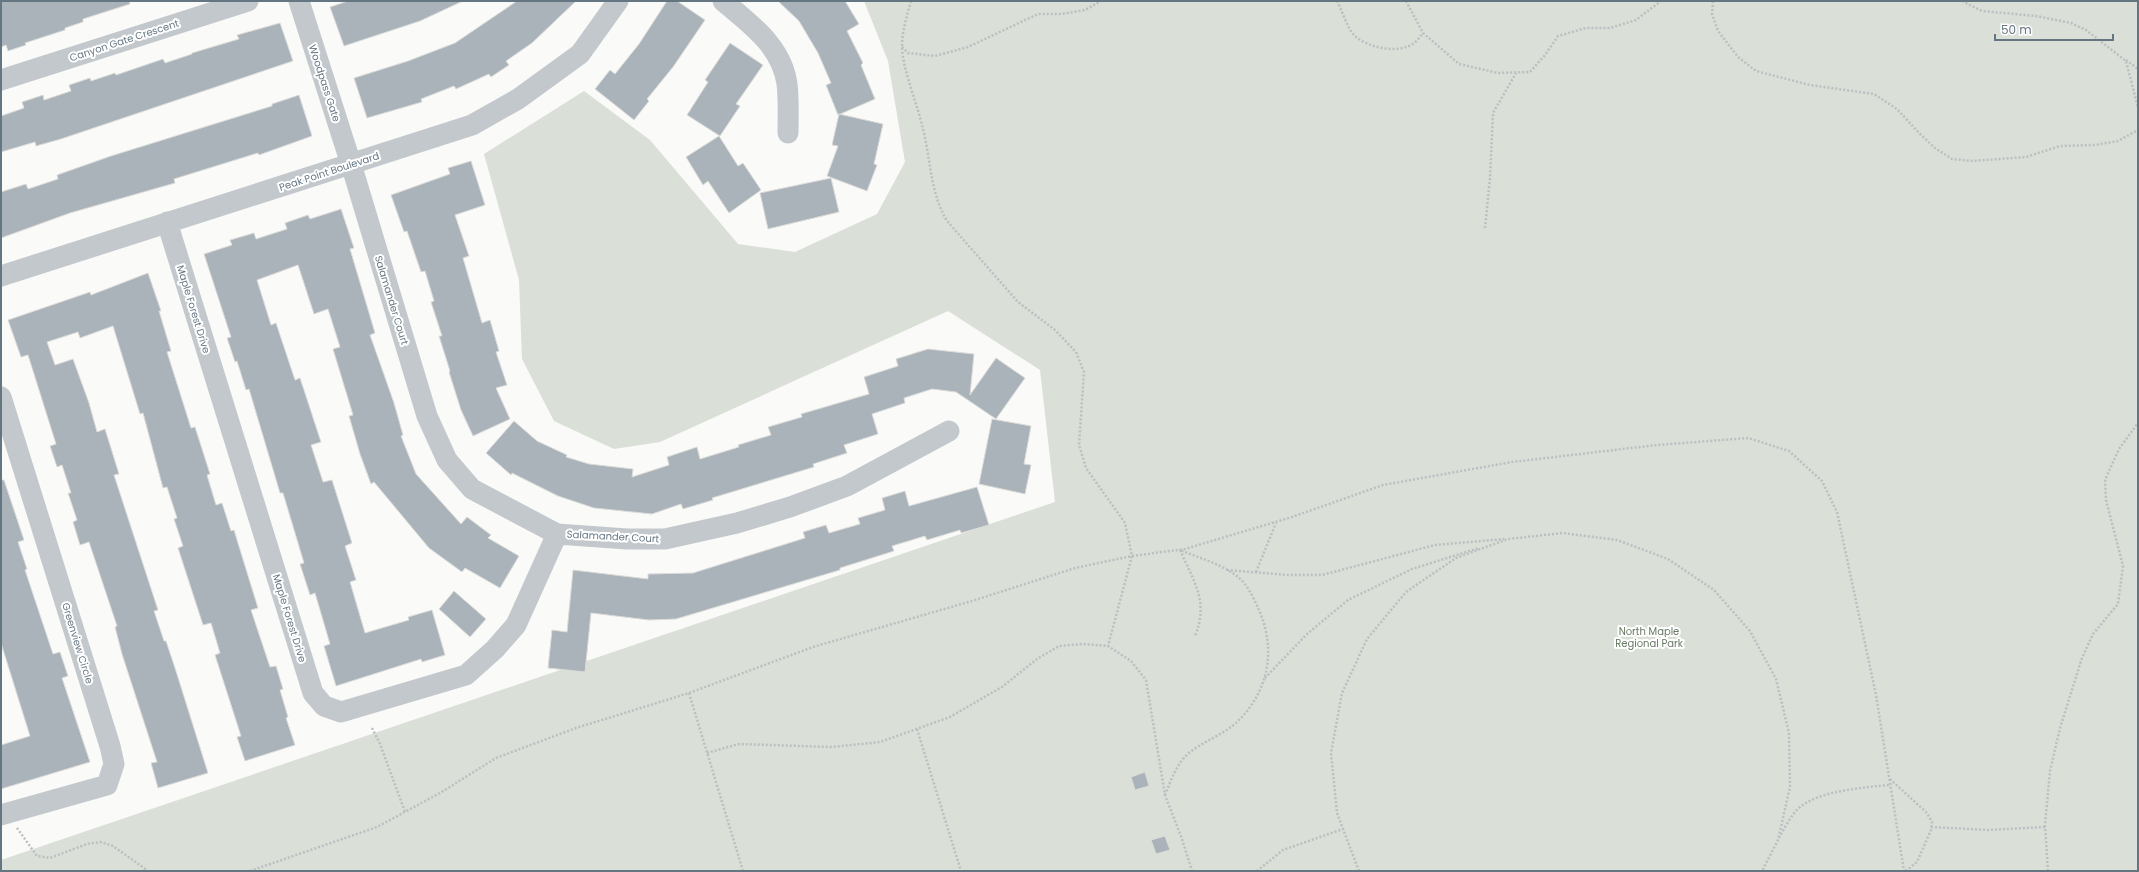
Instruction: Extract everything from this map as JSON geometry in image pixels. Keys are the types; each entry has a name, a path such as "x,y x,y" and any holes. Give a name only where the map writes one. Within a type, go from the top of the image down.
{"street":[{"name":"Canyon Gate Crescent","path":"1,80 248,1"},
{"name":"Woodpass Gate","path":"299,1 351,164"},
{"name":"Peak Point Boulevard","path":"1,276 472,125 518,99 580,54 618,1"},
{"path":"723,1 762,33 781,62 786,83 788,133"},
{"name":"Salamander Court","path":"351,164 427,416 448,460 472,489 557,534 627,539 665,539 737,523 790,507 847,486 949,431"},
{"name":"Maple Forest Drive","path":"167,222 313,693 324,706 341,712 466,675 495,649 516,625 557,534"},
{"name":"Greenview Circle","path":"1,397 108,738 114,764 107,785 8,820"}],"path":[{"path":"911,1 905,25 902,47 924,131 934,195 940,210 947,221 1018,302 1056,330 1076,352 1084,372 1079,445 1086,468 1125,523 1132,556 1108,646"},
{"path":"902,47 908,53 935,56 968,48 1038,14 1062,14 1085,10 1102,1"},
{"path":"1337,1 1353,34 1364,42 1386,48 1397,49 1410,46 1423,33"},
{"path":"1406,1 1423,33 1459,64 1498,73 1530,72 1546,54 1558,36 1586,28 1610,28 1636,20 1661,1"},
{"path":"1713,1 1712,14 1718,32 1738,57 1756,70 1810,85 1874,94 1897,109 1920,134 1936,148 1952,158 1972,161 2026,158 2060,146 2084,146 2118,141 2138,130"},
{"path":"1962,1 1982,11 2036,16 2071,23 2086,30 2138,69"},
{"path":"2123,57 2128,65 2138,108"},
{"path":"1485,228 1490,178 1493,114 1516,72"},
{"path":"2048,871 2045,827 2050,771 2060,728 2082,658 2093,634 2118,604 2123,566 2106,500 2105,480 2119,449 2138,423"},
{"path":"250,871 286,857 377,827 496,758 576,728 689,693 813,647 972,601 1075,568 1132,556 1180,550 1276,522 1383,485 1512,462 1657,445 1748,438 1789,451 1822,481 1837,512 1876,695 1890,786 1905,871 1917,862 1932,822 1927,813 1889,778"},
{"path":"1256,572 1276,522"},
{"path":"1225,570 1322,575 1434,545 1562,533 1617,540 1668,559 1714,590 1750,631 1776,679 1789,733 1790,787 1778,840"},
{"path":"1264,679 1307,634 1348,600 1412,569 1508,539"},
{"path":"1359,871 1337,813 1331,753 1342,693 1367,639 1406,592 1456,558 1508,539"},
{"path":"1165,795 1175,771 1189,754 1239,720 1260,692 1269,656 1264,621 1254,598 1238,578 1225,570 1180,550"},
{"path":"1180,550 1200,595 1202,621 1196,636"},
{"path":"707,753 739,744 832,747 880,742 950,717 1002,687 1037,659 1059,646 1083,644 1108,646 1131,661 1146,680 1165,795 1182,839 1192,871"},
{"path":"689,693 744,871"},
{"path":"372,728 380,744 405,812"},
{"path":"917,729 961,871"},
{"path":"1762,871 1778,840 1797,809 1823,795 1865,787 1890,786"},
{"path":"8,820 37,856 50,858 87,844 101,842 113,846 148,871"},
{"path":"1931,827 1988,830 2045,827"},
{"path":"1257,871 1283,850 1343,830"}],"green space":[{"name":"North Maple Regional Park","path":"864,1 2138,1 2138,871 1,871 1,860 1055,502 1040,370 948,311 660,442 614,449 554,421 522,359 519,280 484,154 584,91 650,140 738,244 795,252 877,214 905,162 888,61"}],"building":[{"path":"1,1 129,1 130,4 83,19 83,22 65,28 65,30 25,43 26,45 8,51 6,45 1,47"},
{"path":"348,1 463,1 420,21 344,46 330,7"},
{"path":"517,1 576,1 532,43 506,61 509,65 491,77 489,74 456,89 454,86 421,99 422,102 367,118 354,78 408,61 455,43"},
{"path":"667,1 677,1 705,20 673,67 647,99 649,101 634,120 595,89 610,70 615,74 639,44"},
{"path":"778,1 845,1 859,24 847,31 863,63 861,65 875,99 838,115 826,85 831,83 818,53 799,21"},
{"path":"280,23 293,61 61,139 36,146 35,142 1,152 1,116 24,108 22,102 43,95 44,100 71,91 69,85 90,78 91,81 115,73 116,75 163,59 165,63 239,39 237,35"},
{"path":"730,43 763,65 736,104 740,106 720,136 687,115 708,82 705,80"},
{"path":"299,95 312,136 259,155 258,153 174,179 175,183 70,213 1,238 1,192 26,184 28,189 58,179 57,175 111,156 272,106 272,104"},
{"path":"839,114 883,124 874,164 877,165 867,191 827,176 838,146 832,145"},
{"path":"719,136 738,166 743,163 761,190 729,213 708,181 703,185 686,157"},
{"path":"471,161 485,205 455,215 469,256 463,258 482,323 490,320 499,351 496,352 507,385 496,388 510,419 473,436 461,410 449,372 450,371 439,336 442,336 431,302 434,301 425,271 421,272 407,231 404,232 391,195 450,174 448,168"},
{"path":"831,178 839,212 768,229 760,193"},
{"path":"341,209 354,248 350,249 375,333 370,335 394,403 403,435 401,436 416,474 461,524 467,517 491,535 488,538 519,556 500,588 465,568 462,572 429,548 374,482 371,484 360,454 349,416 353,415 333,349 340,347 328,309 314,314 298,265 257,280 271,325 276,323 295,380 300,378 321,442 311,445 323,482 332,480 352,543 345,546 356,580 350,582 365,633 409,620 408,617 432,610 445,655 422,662 421,659 336,686 324,646 330,644 315,593 310,595 300,564 304,563 283,493 280,493 249,389 246,390 237,361 235,362 227,338 231,337 204,254 232,245 230,240 254,233 256,239 287,229 285,223 308,215 310,219"},
{"path":"148,273 161,311 159,311 171,351 167,352 191,428 195,427 210,474 207,475 216,505 222,503 231,531 234,530 258,608 251,610 270,667 276,666 283,689 280,690 288,717 286,718 295,745 245,761 237,737 241,736 215,655 220,653 211,623 203,625 178,548 183,546 174,519 177,518 167,487 163,488 143,413 140,414 113,326 80,338 78,332 47,342 55,365 73,359 89,403 97,432 105,429 119,474 114,475 158,610 154,611 175,668 208,773 158,788 151,763 157,762 122,654 115,627 117,626 89,542 80,545 73,522 77,520 68,493 71,493 62,465 57,467 50,446 56,444 28,355 21,357 8,320 90,292 91,295"},
{"path":"928,349 974,354 970,395 996,358 1025,378 996,419 956,392 932,389 904,398 905,403 872,414 878,434 844,445 847,453 813,464 814,467 712,498 713,500 683,509 681,504 652,514 594,508 558,496 512,473 511,475 486,453 514,421 537,441 567,455 566,457 589,464 633,469 632,477 669,465 667,457 697,447 700,459 739,447 738,445 771,435 768,427 802,417 801,414 869,394 864,377 898,366 896,359"},
{"path":"992,419 1031,426 1024,464 1031,465 1025,494 979,484"},
{"path":"1,480 4,480 24,540 18,542 27,569 25,570 53,654 60,652 68,676 62,678 90,762 1,789 1,745 30,736 1,643"},
{"path":"977,487 989,525 961,533 960,530 927,540 925,536 892,546 894,551 840,568 840,570 676,619 649,620 591,613 585,672 548,668 552,630 567,632 573,570 648,579 648,574 693,573 805,538 803,532 826,525 829,533 860,524 858,518 885,510 882,498 905,491 909,506"},
{"path":"454,591 486,619 470,637 439,609"},
{"path":"1145,772 1149,786 1135,790 1131,777"},
{"path":"1165,836 1170,850 1156,854 1151,840"}]}
